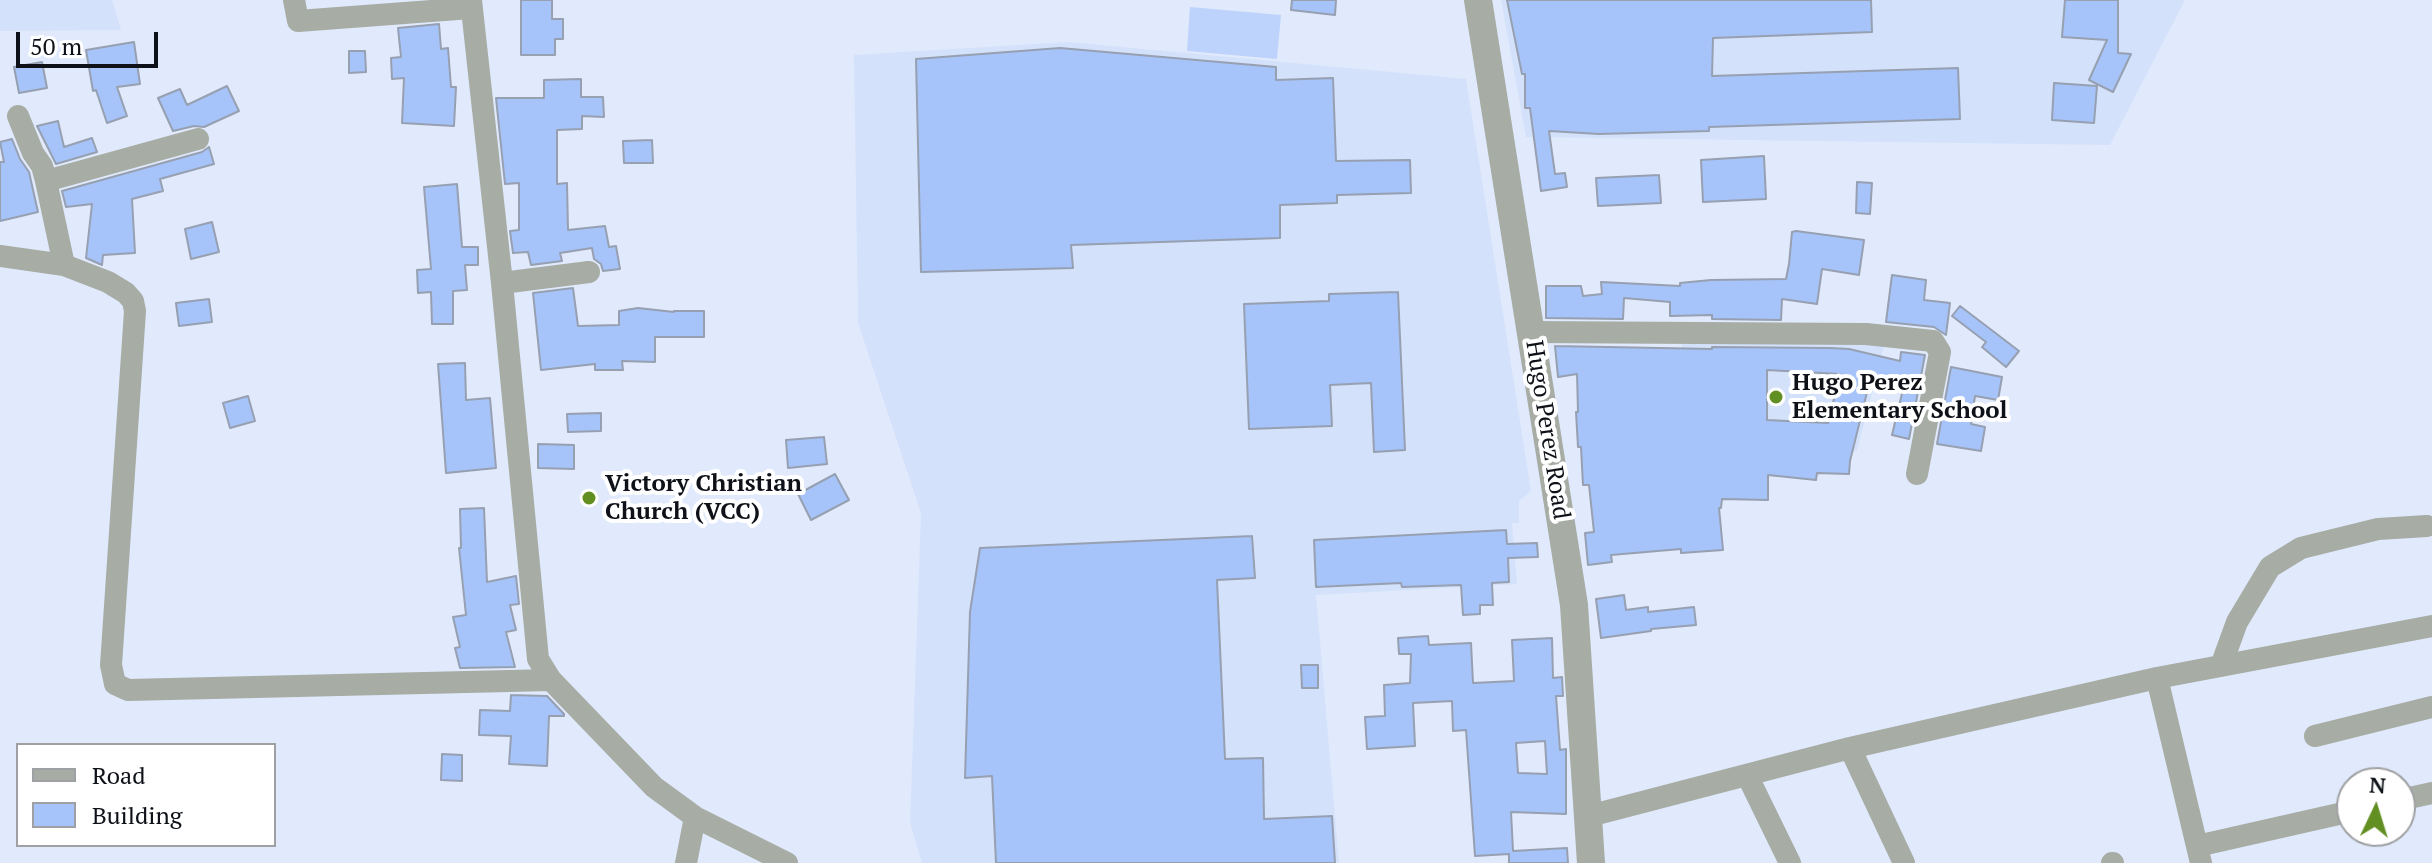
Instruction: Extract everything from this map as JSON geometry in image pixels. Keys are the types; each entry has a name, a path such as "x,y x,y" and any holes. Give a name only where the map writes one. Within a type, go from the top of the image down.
{"street":[{"path":"294,0 298,21 471,4 502,283 538,659 551,680 654,787 695,817 787,863"},
{"name":"Hugo Perez Road","path":"1478,0 1574,605 1591,863"},
{"path":"18,116 31,150 42,166 64,265"},
{"path":"46,181 198,139"},
{"path":"0,256 64,265 108,282 133,301 135,311 111,665 115,684 128,690 551,680"},
{"path":"502,283 589,272"},
{"path":"1531,332 1866,334 1933,341 1940,352 1917,474"},
{"path":"2221,666 2237,622 2270,567 2301,548 2378,529 2427,526"},
{"path":"1589,816 1850,748 2157,678 2432,626"},
{"path":"2157,678 2199,855 2336,816"},
{"path":"2315,736 2432,707"},
{"path":"1850,748 1904,863"},
{"path":"1747,775 1790,863"},
{"path":"686,863 695,817"}],"shaded area":[{"path":"0,0 112,0 121,30 0,31"},
{"path":"1501,0 2185,0 2110,145 1526,137"},
{"path":"1190,7 1281,15 1277,59 1187,51"},
{"path":"1068,42 1466,79 1531,491 1519,501 1519,523 1512,523 1517,584 1316,595 1339,863 922,863 910,823 921,513 858,323 854,55"},
{"name":"Hugo Perez Elementary School","path":"1682,337 1885,342 1857,451 1679,457"}],"building":[{"path":"521,0 552,0 552,19 563,19 563,39 555,39 555,55 521,55"},
{"path":"1292,0 1336,0 1335,15 1291,10"},
{"path":"1507,0 1871,0 1872,32 1713,38 1712,76 1958,68 1960,119 1709,127 1709,131 1599,134 1549,131 1555,174 1565,173 1567,187 1541,191 1530,108 1525,108 1525,74 1522,74"},
{"path":"2065,0 2118,0 2118,53 2131,54 2113,92 2089,80 2107,40 2062,37"},
{"path":"439,24 441,49 448,48 451,87 456,87 454,126 402,123 404,78 392,79 391,58 401,57 398,28"},
{"path":"134,42 140,84 117,87 127,116 107,123 96,90 93,91 86,50"},
{"path":"1060,48 1276,67 1276,80 1333,78 1336,161 1410,160 1411,193 1337,195 1337,203 1280,205 1280,238 1071,245 1073,268 921,272 916,59"},
{"path":"349,51 365,51 366,72 349,73"},
{"path":"42,62 47,88 19,93 14,67"},
{"path":"581,79 581,97 603,97 604,117 582,116 582,129 557,130 557,184 567,183 568,230 605,226 609,247 616,246 620,269 603,271 601,264 594,259 592,248 560,253 562,261 531,265 528,252 513,253 510,231 519,230 519,183 505,184 496,98 544,98 544,80"},
{"path":"2054,83 2097,86 2094,123 2052,120"},
{"path":"227,86 239,111 204,127 173,131 158,98 180,89 187,105"},
{"path":"58,121 64,147 92,138 97,152 56,164 37,126"},
{"path":"12,139 29,172 38,212 0,221 0,162 4,162 0,142"},
{"path":"652,140 653,163 624,163 623,141"},
{"path":"209,147 214,164 160,179 163,191 132,199 135,253 103,255 102,265 86,258 92,204 66,207 62,191 202,152"},
{"path":"1764,156 1766,199 1703,202 1701,160"},
{"path":"1659,175 1661,203 1598,206 1596,178"},
{"path":"1857,182 1872,183 1870,214 1856,213"},
{"path":"457,184 462,247 478,247 478,265 465,265 467,290 453,291 453,324 432,324 431,292 418,293 417,270 431,269 424,187"},
{"path":"212,222 219,252 191,259 185,229"},
{"path":"1792,232 1864,240 1859,275 1822,269 1817,304 1782,299 1781,320 1712,319 1712,315 1670,316 1670,302 1624,298 1623,319 1546,318 1546,286 1581,286 1583,296 1602,294 1601,282 1680,286 1680,283 1711,280 1786,279"},
{"path":"1892,275 1926,280 1924,300 1950,303 1946,335 1934,327 1886,322"},
{"path":"573,288 578,326 619,325 619,311 638,308 704,311 704,337 655,337 655,362 622,361 623,370 595,370 595,364 541,370 533,293"},
{"path":"1398,292 1405,450 1374,452 1371,383 1330,385 1332,426 1249,429 1244,304 1329,301 1329,294"},
{"path":"209,299 212,322 179,326 176,303"},
{"path":"1960,306 2019,351 2006,367 1982,347 1986,342 1952,316"},
{"path":"1555,346 1830,348 1849,349 1900,361 1901,352 1925,355 1909,439 1892,435 1905,381 1871,376 1849,474 1817,473 1816,480 1768,475 1768,500 1722,499 1719,508 1723,550 1681,553 1681,549 1611,555 1612,562 1588,565 1585,533 1594,532 1589,485 1583,485 1581,447 1578,447 1577,374 1558,377","holes":["1767,370 1840,374 1828,423 1767,420"]},
{"path":"465,363 466,400 490,398 496,468 446,473 438,364"},
{"path":"1951,367 2002,377 1998,400 1975,396 1971,424 1985,427 1981,451 1937,444"},
{"path":"248,396 255,421 230,428 223,403"},
{"path":"601,413 601,431 568,432 567,414"},
{"path":"824,437 827,464 788,468 786,440"},
{"path":"538,444 574,445 574,469 538,468"},
{"path":"835,474 849,500 811,520 798,494"},
{"path":"484,508 487,582 516,576 519,604 510,605 516,630 506,632 515,667 460,668 455,648 460,647 453,617 466,615 459,548 460,509"},
{"path":"1506,530 1507,544 1537,543 1538,557 1508,558 1509,582 1492,583 1493,605 1480,605 1480,614 1463,615 1461,585 1402,587 1401,583 1316,587 1314,540"},
{"path":"1252,536 1255,578 1217,580 1225,759 1263,758 1264,819 1332,816 1335,863 996,863 992,776 965,778 970,612 980,548"},
{"path":"1624,595 1626,610 1648,607 1648,612 1694,607 1696,625 1601,638 1596,599"},
{"path":"1428,636 1429,645 1471,643 1473,683 1514,681 1512,640 1552,638 1553,678 1562,677 1563,696 1556,696 1560,750 1566,749 1566,814 1511,812 1513,851 1567,848 1568,863 1509,863 1509,854 1475,856 1466,730 1453,731 1452,701 1413,703 1415,746 1367,749 1365,717 1385,716 1384,685 1410,683 1411,654 1399,654 1398,638","holes":["1545,741 1547,774 1518,773 1516,743"]},
{"path":"1301,665 1318,665 1318,688 1302,688"},
{"path":"511,695 547,696 564,714 549,716 547,766 509,764 511,736 479,735 480,710 510,711"},
{"path":"442,754 462,755 462,781 441,780"}],"place":[{"name":"Hugo Perez Elementary School","path":"1776,397"},
{"name":"Victory Christian Church (VCC)","path":"589,498"}]}
